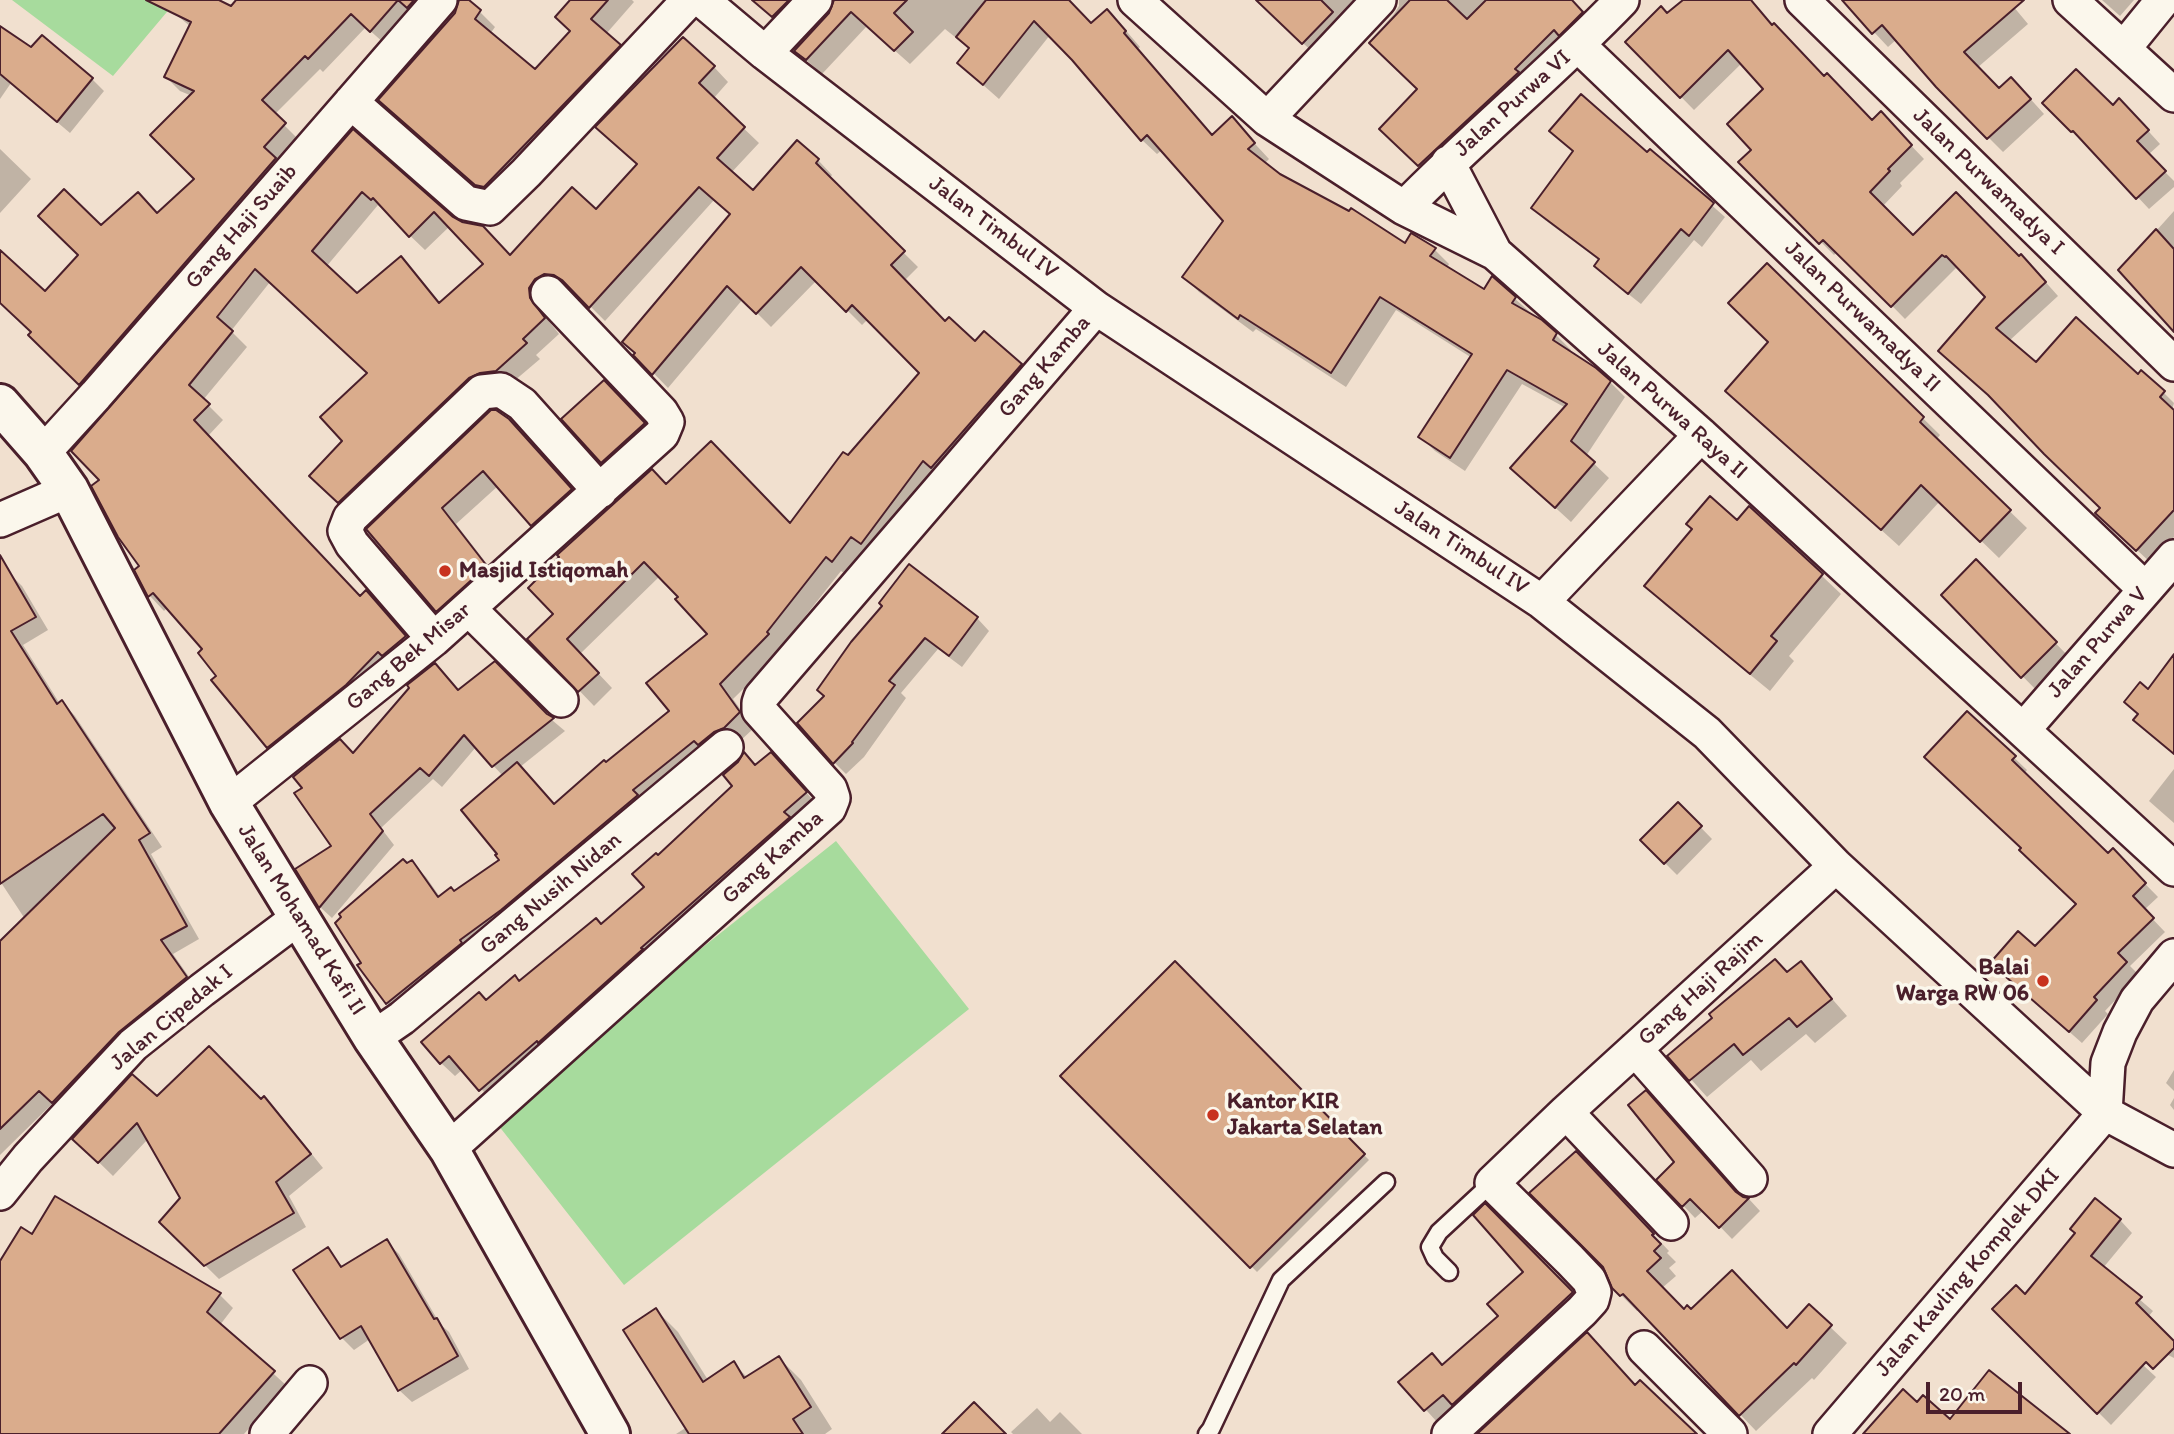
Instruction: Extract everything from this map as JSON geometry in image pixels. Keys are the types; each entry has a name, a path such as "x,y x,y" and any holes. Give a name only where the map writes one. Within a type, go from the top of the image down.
{"main road":[{"name":"Jalan Mohamad Kafi II","path":"0,404 43,453 59,493 292,923 449,1149 610,1434"}],"street":[{"name":"Gang Haji Suaib","path":"43,453 96,396 440,0"},
{"path":"351,102 466,203 490,208 689,0"},
{"name":"Jalan Timbul IV","path":"702,0 765,53 1096,308 1542,602 1707,733 1836,866 2105,1113 2174,1150"},
{"path":"765,53 816,0"},
{"name":"Jalan Purwa Raya II","path":"1135,0 1267,119 1404,208 1495,253 1701,435 2174,869"},
{"path":"1267,119 1379,0"},
{"name":"Jalan Purwa VI","path":"1404,208 1448,163 1578,45 1622,0"},
{"name":"Jalan Purwamadya I","path":"1802,0 2174,364"},
{"path":"2070,0 2174,95"},
{"path":"2124,48 2163,0"},
{"name":"Jalan Purwamadya II","path":"1578,45 2145,589"},
{"path":"1448,163 1495,253"},
{"name":"Gang Bek Misar","path":"229,803 469,609 662,434 667,422 661,412 548,293"},
{"name":"Gang Kamba","path":"449,1149 829,808 833,798 830,789 759,710 761,697 1096,308"},
{"path":"433,639 352,544 345,531 350,518 482,392 501,390 522,404 600,491"},
{"path":"1542,602 1701,435"},
{"path":"6,517 59,493"},
{"name":"Jalan Purwa V","path":"2023,730 2174,557"},
{"path":"469,609 561,700"},
{"name":"Gang Nusih Nidan","path":"373,1038 402,1018 726,747"},
{"name":"Gang Haji Rajim","path":"1492,1183 1836,866"},
{"name":"Jalan Cipedak I","path":"0,1194 37,1149 133,1045 292,923"},
{"path":"2105,1113 2108,1063 2120,1031 2137,1000 2174,956"},
{"path":"1635,1049 1750,1179"},
{"path":"1566,1112 1671,1223"},
{"name":"Jalan Kavling Komplek DKI","path":"1830,1434 2105,1113"},
{"path":"1449,1434 1582,1311 1592,1300 1594,1292 1589,1280 1492,1183"},
{"path":"1644,1348 1730,1434"},
{"path":"267,1434 310,1383"}],"lane":[{"path":"1207,1434 1281,1280 1385,1182"},
{"path":"1449,1272 1435,1258 1430,1247 1439,1232 1492,1183"}],"green space":[{"path":"12,0 177,0 113,76"},
{"path":"836,841 969,1009 624,1285 491,1116"}],"building":[{"path":"146,0 219,0 231,6 236,0 398,0 370,32 351,14 308,59 305,56 262,100 286,123 264,147 276,158 79,385 28,335 31,332 0,303 0,250 45,291 78,255 38,216 64,189 101,225 138,192 157,213 194,179 150,135 194,91 164,77 191,22"},
{"path":"398,0 414,0 407,8"},
{"path":"459,0 469,0 481,10 475,19 535,69 570,31 555,17 570,0 608,0 591,19 621,45 484,187 475,185 378,100 455,13"},
{"path":"752,0 789,0 772,17"},
{"path":"834,0 907,0 894,13 913,32 894,51 851,12 806,60 794,51 829,13"},
{"path":"986,0 1069,0 1091,23 1107,9 1126,31 1124,33 1212,135 1232,116 1255,143 1248,149 1280,174 1349,211 1351,208 1405,243 1411,233 1436,248 1430,256 1484,289 1492,276 1516,297 1512,303 1542,320 1557,333 1553,340 1611,381 1571,441 1595,462 1555,508 1510,468 1567,404 1507,370 1450,458 1418,437 1472,354 1380,297 1331,373 1240,315 1238,319 1182,277 1223,221 1147,135 1141,141 1072,60 1034,21 983,85 957,63 969,48 956,37"},
{"path":"1256,0 1321,0 1333,12 1302,44"},
{"path":"1410,0 1447,0 1467,19 1486,0 1572,0 1583,12 1559,36 1554,30 1515,69 1519,72 1418,166 1379,129 1417,89 1369,43"},
{"path":"1683,0 1751,0 1772,25 1774,23 1824,76 1827,73 1872,120 1881,111 1912,145 1870,192 1913,235 1956,192 2019,256 2021,254 2046,282 1996,328 2036,362 2076,317 2138,374 2141,370 2165,391 2160,397 2174,410 2174,510 2136,551 2095,513 2100,508 1988,395 1938,351 1985,297 1946,256 1942,255 1891,307 1823,240 1819,244 1738,162 1751,150 1727,124 1763,89 1728,50 1680,98 1625,42 1661,6 1667,13"},
{"path":"1842,0 2024,0 1964,52 1999,88 2011,77 2031,99 1987,139 1936,87 1882,25 1872,34"},
{"path":"0,26 31,47 42,35 93,78 57,122 0,74"},
{"path":"683,37 715,66 699,83 745,127 717,158 753,190 797,140 819,159 816,163 905,251 891,265 945,321 949,317 975,341 984,331 1022,364 931,468 923,461 861,544 851,537 832,562 826,557 767,632 769,634 720,684 740,712 724,728 714,732 698,745 694,741 633,790 638,795 386,1004 357,965 361,963 335,923 341,917 339,914 403,859 407,863 412,860 438,897 451,887 454,891 499,860 461,810 517,762 554,804 604,760 606,762 669,711 646,683 707,634 675,599 678,597 644,562 567,639 599,673 578,692 527,639 553,614 528,588 559,557 557,555 652,469 666,484 711,441 790,523 843,452 848,455 919,373 852,305 846,312 801,267 756,314 727,286 652,375 633,355 635,353 622,342 730,214 699,187 589,308 554,275 544,274 535,279 529,288 530,298 545,318 523,339 527,343 496,371 469,378 338,503 309,476 342,441 320,417 367,373 255,269 217,317 233,331 189,385 210,404 194,420 360,596 366,590 406,636 382,656 378,652 346,685 267,748 211,680 216,676 198,653 202,649 153,593 148,597 134,570 139,566 118,537 91,486 99,480 71,451 353,129 453,217 462,222 483,226 510,255 572,187 596,209 637,164 595,127","holes":["362,192 371,200 373,198 409,237 434,212 483,264 439,303 401,256 357,293 312,251"]},
{"path":"2076,69 2113,105 2119,98 2149,130 2137,141 2166,171 2136,199 2073,131 2042,103"},
{"path":"1581,94 1647,152 1650,149 1714,203 1689,236 1681,229 1628,294 1594,266 1599,259 1531,208 1573,151 1549,131"},
{"path":"2156,229 2174,249 2174,332 2118,270"},
{"path":"1767,263 1924,417 1920,422 2011,510 1980,542 1921,485 1881,530 1725,391 1768,342 1728,303"},
{"path":"604,380 645,423 601,463 561,419"},
{"path":"491,410 496,410 509,419 572,489 531,526 483,471 442,508 487,566 436,612 366,529"},
{"path":"1710,496 1737,520 1749,506 1823,574 1771,636 1777,641 1750,674 1644,586 1692,529 1686,524"},
{"path":"0,555 36,617 11,631 57,704 62,700 150,833 139,840 187,926 161,940 187,977 119,1032 52,1103 39,1091 0,1129 0,941 115,828 103,814 0,884"},
{"path":"1976,559 2057,642 2021,678 1941,595"},
{"path":"909,564 978,617 949,656 925,638 889,681 895,685 853,743 833,764 797,723 824,696 817,690 851,642 882,606 879,603"},
{"path":"2174,654 2174,754 2133,720 2138,714 2124,702 2140,682 2148,689"},
{"path":"495,661 554,718 492,767 464,735 429,776 420,768 370,814 383,831 319,908 295,869 331,846 294,793 302,788 293,777 340,739 353,753 409,688 407,685 435,663 458,690"},
{"path":"1967,711 2016,756 2012,760 2108,853 2113,848 2146,883 2133,896 2154,918 2118,953 2127,962 2094,997 2097,1000 2069,1032 1990,963 2018,931 2035,946 2076,904 1924,757"},
{"path":"744,752 755,765 771,752 807,792 784,812 790,817 538,1043 537,1041 479,1091 449,1056 440,1064 421,1042 479,992 486,1000 515,975 519,981 596,918 601,924 644,887 632,874 656,853 658,855 732,786 723,775 738,762"},
{"path":"1678,802 1702,826 1664,864 1640,840"},
{"path":"1775,959 1787,972 1801,961 1832,999 1797,1027 1789,1018 1743,1055 1734,1044 1689,1081 1667,1056 1712,1018 1709,1014"},
{"name":"Kantor KIR Jakarta Selatan","path":"1175,961 1365,1154 1250,1268 1060,1076"},
{"path":"209,1046 261,1099 264,1096 311,1154 276,1182 294,1213 204,1266 159,1222 180,1198 137,1123 98,1163 72,1139 132,1074 157,1096"},
{"path":"1646,1090 1736,1192 1749,1198 1719,1228 1690,1199 1682,1207 1656,1180 1674,1162 1628,1105"},
{"path":"1576,1151 1661,1244 1654,1251 1661,1258 1647,1271 1684,1309 1687,1305 1691,1309 1732,1270 1787,1328 1809,1304 1832,1325 1796,1365 1794,1363 1739,1416 1623,1294 1620,1296 1612,1288 1603,1267 1529,1193"},
{"path":"55,1196 221,1293 207,1312 275,1371 219,1434 0,1434 0,1261 21,1227 32,1234"},
{"path":"2095,1198 2121,1219 2091,1256 2142,1297 2136,1303 2174,1341 2174,1348 2153,1369 2146,1362 2097,1414 1992,1309 2016,1285 2025,1294 2075,1233 2070,1229"},
{"path":"1485,1203 1573,1292 1452,1405 1443,1395 1424,1411 1398,1382 1432,1353 1442,1365 1498,1316 1487,1304 1523,1272 1473,1215"},
{"path":"387,1239 458,1356 398,1391 361,1326 340,1339 293,1270 328,1247 341,1267"},
{"path":"656,1308 703,1382 734,1361 744,1378 779,1356 811,1407 793,1419 803,1434 689,1434 623,1330"},
{"path":"1587,1332 1635,1385 1640,1380 1697,1434 1477,1434"},
{"path":"1989,1370 2070,1434 1863,1434 1903,1389 1917,1402 1923,1395 1950,1419"},
{"path":"974,1402 1006,1434 942,1434"}],"place":[{"name":"Masjid Istiqomah","path":"445,571"},
{"name":"Balai Warga RW 06","path":"2043,981"},
{"name":"Kantor KIR Jakarta Selatan","path":"1213,1115"}]}
